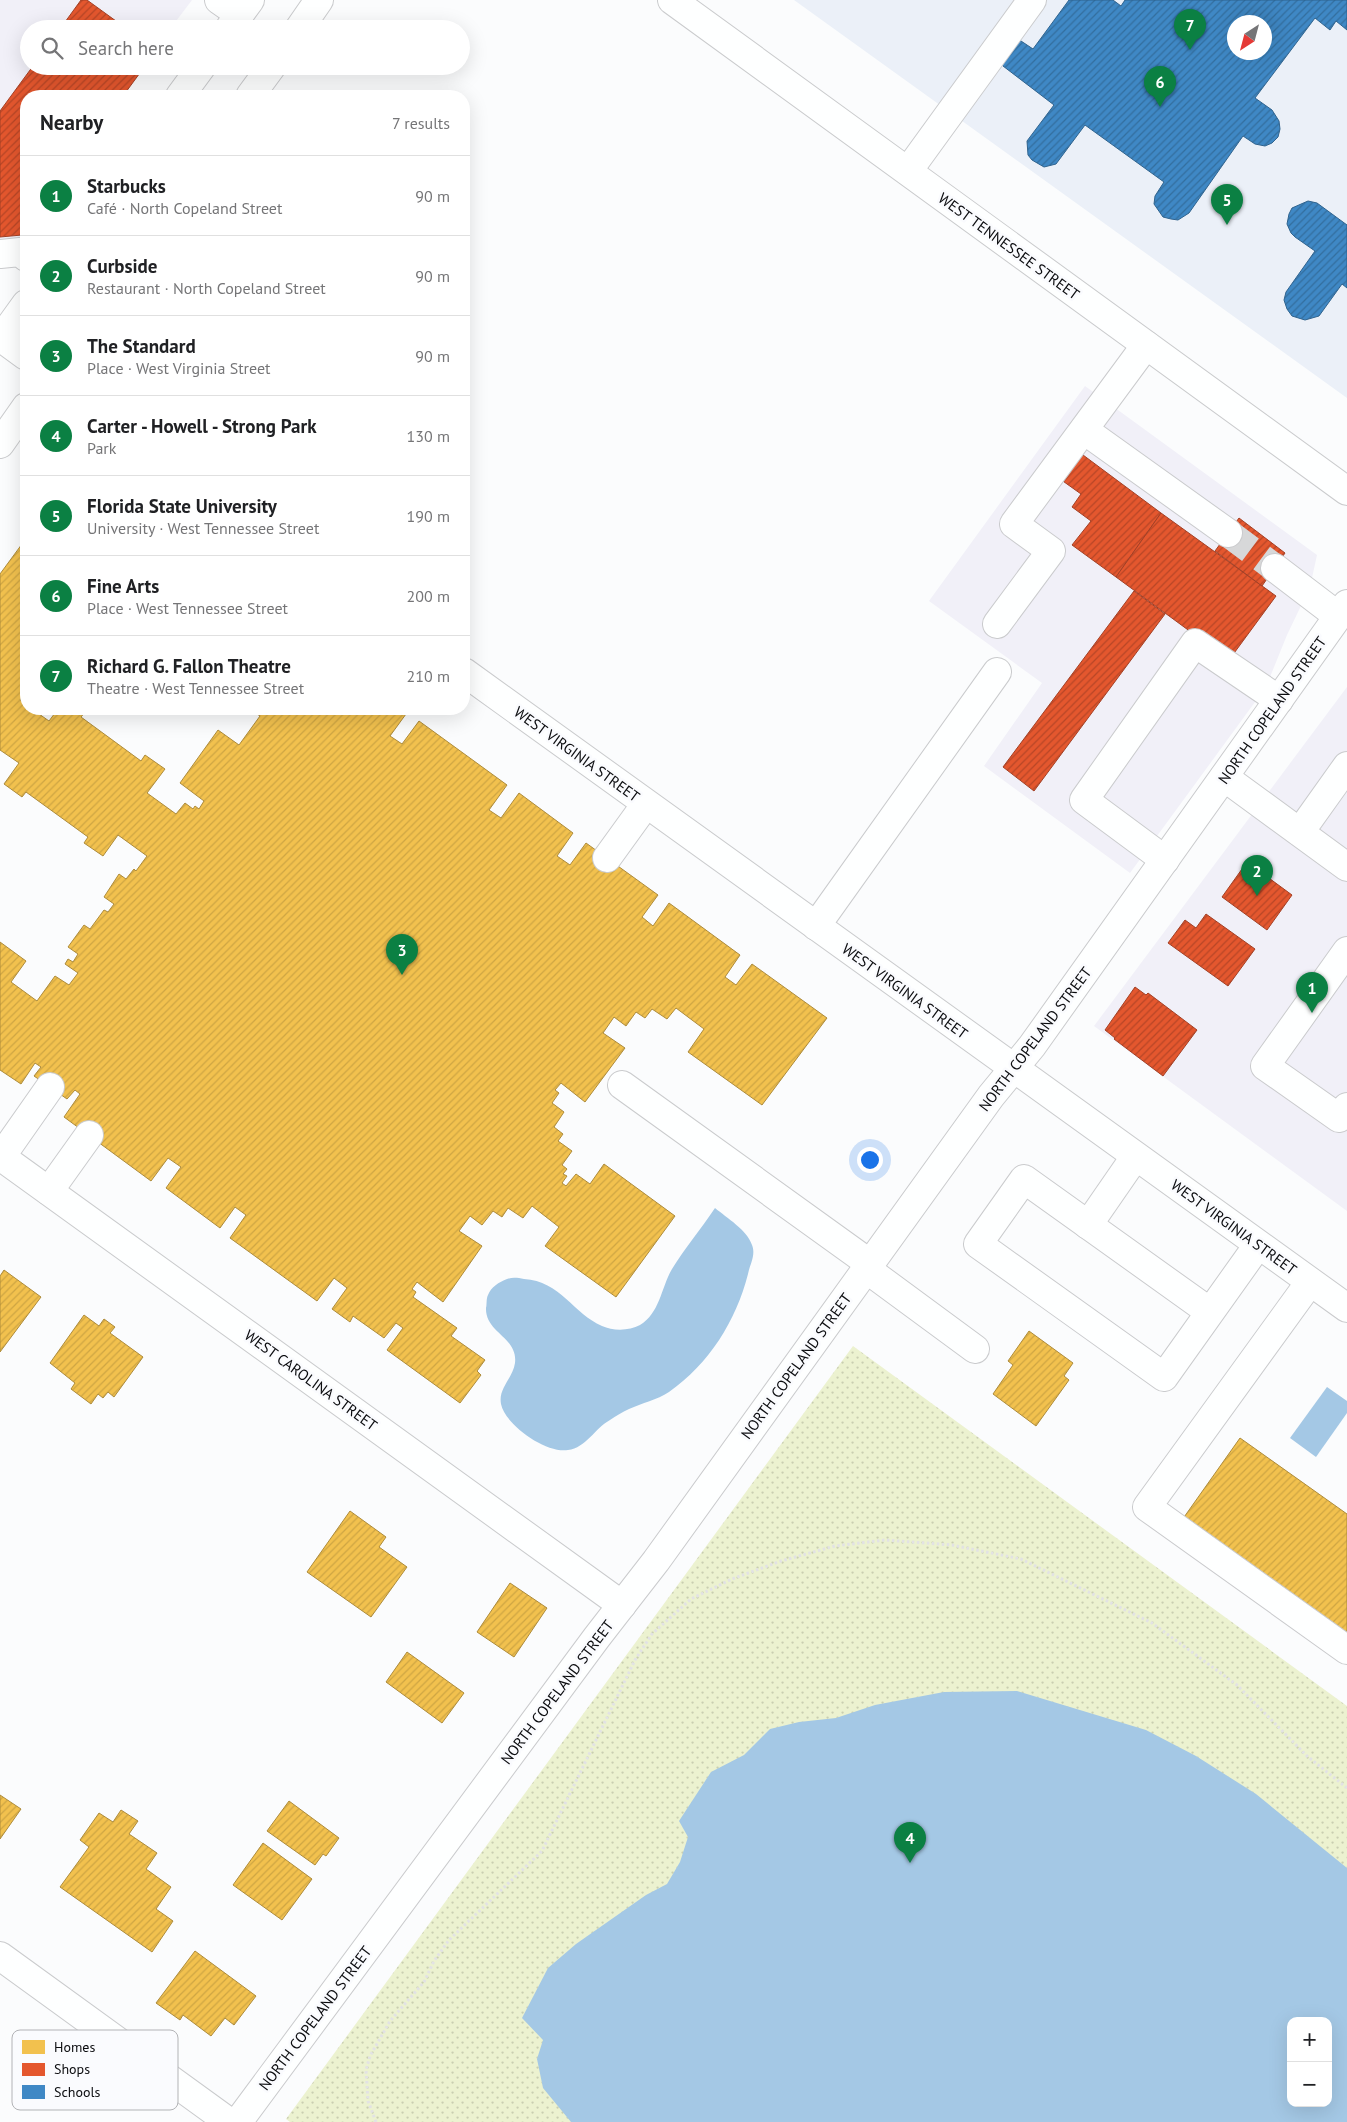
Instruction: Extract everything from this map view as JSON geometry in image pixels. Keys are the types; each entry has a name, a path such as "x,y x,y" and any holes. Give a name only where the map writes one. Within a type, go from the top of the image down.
{"street":[{"path":"305,20 319,0"},
{"name":"WEST TENNESSEE STREET","path":"672,0 1347,491"},
{"path":"908,171 1032,0"},
{"path":"184,90 195,75"},
{"path":"254,90 265,75"},
{"path":"0,254 20,252"},
{"path":"20,312 1,338 20,352"},
{"path":"997,624 1051,551 1014,524 1146,345"},
{"path":"0,444 20,416"},
{"path":"1084,430 1228,533"},
{"path":"1274,568 1343,610"},
{"name":"NORTH COPELAND STREET","path":"238,2122 662,1553 991,1096 1032,1046 1343,610"},
{"path":"1165,860 1084,800 1195,643 1279,700"},
{"path":"816,926 997,672"},
{"name":"WEST VIRGINIA STREET","path":"470,676 1347,1308"},
{"path":"1300,832 1347,766"},
{"path":"1224,777 1347,866"},
{"path":"607,858 646,804"},
{"path":"1343,1113 1265,1066 1347,951"},
{"path":"622,1086 867,1266 975,1349"},
{"path":"0,1156 50,1087"},
{"path":"49,1191 89,1135"},
{"name":"WEST CAROLINA STREET","path":"0,1156 622,1605"},
{"path":"1088,1225 1135,1157"},
{"path":"1210,1312 1024,1179 978,1244 1164,1376 1210,1312 1258,1245"},
{"path":"1310,1282 1147,1507 1347,1650"},
{"path":"0,1956 102,2030"},
{"path":"178,2085 229,2122"}],"path":[{"path":"376,2122 368,2101 366,2070 370,2056 390,2021 424,1982 434,1961 449,1940 542,1851 635,1660 652,1634 691,1599 732,1579 782,1561 834,1546 885,1540 952,1545 1021,1559 1152,1623 1237,1685 1307,1756 1347,1788"}],"shaded area":[{"path":"0,0 192,0 177,20 20,20 20,75 137,75 126,90 20,90 20,239 0,267"},
{"path":"794,0 1347,0 1347,398"},
{"path":"1085,386 1317,555 1310,587 1287,635 1266,687 1130,873 984,766 1042,683 929,601"},
{"path":"1347,687 1347,1211 1094,1026"}],"green space":[{"path":"853,1346 1347,1706 1347,2122 290,2122 286,2119"}],"water":[{"path":"715,1208 746,1234 752,1245 753,1256 743,1291 728,1325 697,1368 669,1392 619,1414 580,1446 568,1450 559,1450 539,1443 518,1429 510,1421 501,1404 502,1393 514,1368 515,1354 512,1347 496,1330 487,1316 487,1298 491,1290 498,1283 509,1278 537,1281 557,1292 592,1321 602,1326 621,1330 636,1327 647,1320 652,1314 672,1269"},
{"path":"1327,1387 1347,1401 1347,1413 1316,1457 1290,1438"},
{"path":"1017,1691 1146,1730 1196,1756 1256,1794 1347,1868 1347,2122 571,2122 543,2088 537,2059 543,2040 522,2018 548,1968 576,1944 646,1895 667,1884 680,1862 688,1837 679,1821 711,1772 744,1755 770,1729 799,1722 836,1718 875,1705 944,1692"}],"building: Homes":[{"path":"20,547 20,715 40,715 49,721 54,715 83,715 81,717 141,761 145,755 165,769 147,793 176,814 185,803 193,809 195,806 199,809 204,801 180,783 218,730 239,745 260,716 259,715 405,715 390,736 402,744 419,721 507,785 489,810 501,818 519,793 573,833 557,856 570,865 586,843 658,895 642,917 653,926 669,903 740,955 725,977 736,985 752,964 827,1018 762,1105 688,1052 704,1029 676,1008 667,1019 652,1009 645,1018 636,1012 626,1026 614,1017 603,1033 625,1048 585,1102 561,1083 555,1090 559,1093 552,1103 564,1112 554,1127 563,1134 558,1141 572,1151 562,1165 567,1169 563,1174 567,1176 562,1183 566,1186 576,1174 590,1184 604,1164 675,1216 616,1297 545,1246 559,1227 532,1206 523,1218 508,1208 502,1217 493,1211 482,1225 470,1216 459,1231 482,1246 443,1302 417,1282 412,1289 416,1292 413,1297 457,1328 451,1336 485,1360 477,1371 481,1375 460,1403 387,1350 403,1328 396,1323 384,1338 353,1316 350,1322 332,1309 347,1288 334,1278 317,1301 230,1238 246,1215 235,1207 220,1228 166,1188 181,1167 168,1158 151,1181 64,1117 80,1094 75,1090 67,1099 34,1076 41,1067 35,1063 21,1084 0,1070 0,942 26,961 11,982 37,1001 55,976 69,985 78,973 65,964 68,959 73,962 78,954 68,947 84,925 90,929 104,910 108,912 114,904 104,897 119,874 126,879 134,869 136,871 147,856 118,835 103,856 84,843 88,837 26,792 22,797 4,784 19,763 0,750 0,574"},
{"path":"4,1270 41,1297 0,1352 0,1276"},
{"path":"84,1315 99,1326 104,1319 115,1327 110,1333 143,1357 114,1397 108,1392 103,1398 98,1394 91,1404 71,1389 75,1383 50,1363"},
{"path":"1029,1331 1073,1363 1064,1376 1069,1380 1036,1426 993,1394 1013,1365 1008,1361"},
{"path":"1240,1438 1347,1514 1347,1638 1182,1520"},
{"path":"350,1511 386,1537 379,1547 407,1567 371,1617 307,1572"},
{"path":"510,1583 547,1608 514,1657 477,1632"},
{"path":"407,1652 464,1693 442,1723 386,1682"},
{"path":"0,1795 21,1809 0,1839"},
{"path":"289,1801 339,1838 326,1856 323,1854 315,1865 267,1831"},
{"path":"121,1810 138,1821 129,1834 157,1853 146,1869 171,1887 156,1909 173,1921 152,1952 60,1887 89,1847 80,1840 99,1813 113,1822"},
{"path":"263,1843 312,1879 282,1920 233,1885"},
{"path":"195,1951 256,1996 234,2025 225,2018 211,2036 183,2015 180,2020 156,2003"}],"building: Shops":[{"path":"81,0 87,0 115,20 67,20"},
{"path":"26,75 138,75 127,90 20,90 20,235 0,237 0,111"},
{"path":"1079,452 1161,513 1116,577 1072,545 1091,521 1072,507 1081,494 1060,479"},
{"path":"1161,513 1276,596 1229,660 1116,577"},
{"path":"1239,518 1285,553 1262,586 1215,551"},
{"path":"1134,591 1165,614 1034,791 1003,767"},
{"path":"1247,862 1292,895 1267,930 1222,897"},
{"path":"1206,914 1255,949 1228,986 1168,943 1185,920 1196,928"},
{"path":"1135,987 1146,995 1148,993 1197,1030 1163,1076 1105,1030"}],"building: Schools":[{"path":"1069,0 1113,0 1121,6 1125,0 1347,0 1347,30 1336,21 1330,30 1315,18 1255,98 1272,110 1279,121 1278,137 1272,143 1265,146 1255,144 1243,136 1189,213 1178,220 1163,217 1154,204 1155,196 1164,182 1085,125 1056,164 1044,167 1032,160 1028,155 1027,141 1054,105 1003,66 1000,61 1013,40 1021,41 1033,49"},
{"path":"1308,201 1317,203 1347,225 1347,288 1342,284 1319,316 1305,320 1292,316 1284,300 1286,292 1315,251 1295,237 1287,224 1292,208"}],"tunnel":[{"path":"1228,533 1275,568"}],"place":[{"name":"Richard G. Fallon Theatre","path":"1190,50"},
{"name":"Fine Arts","path":"1160,107"},
{"name":"Florida State University","path":"1227,225"},
{"name":"Curbside","path":"1257,896"},
{"name":"The Standard","path":"402,975"},
{"name":"Starbucks","path":"1312,1013"},
{"name":"Carter - Howell - Strong Park","path":"910,1863"}]}
